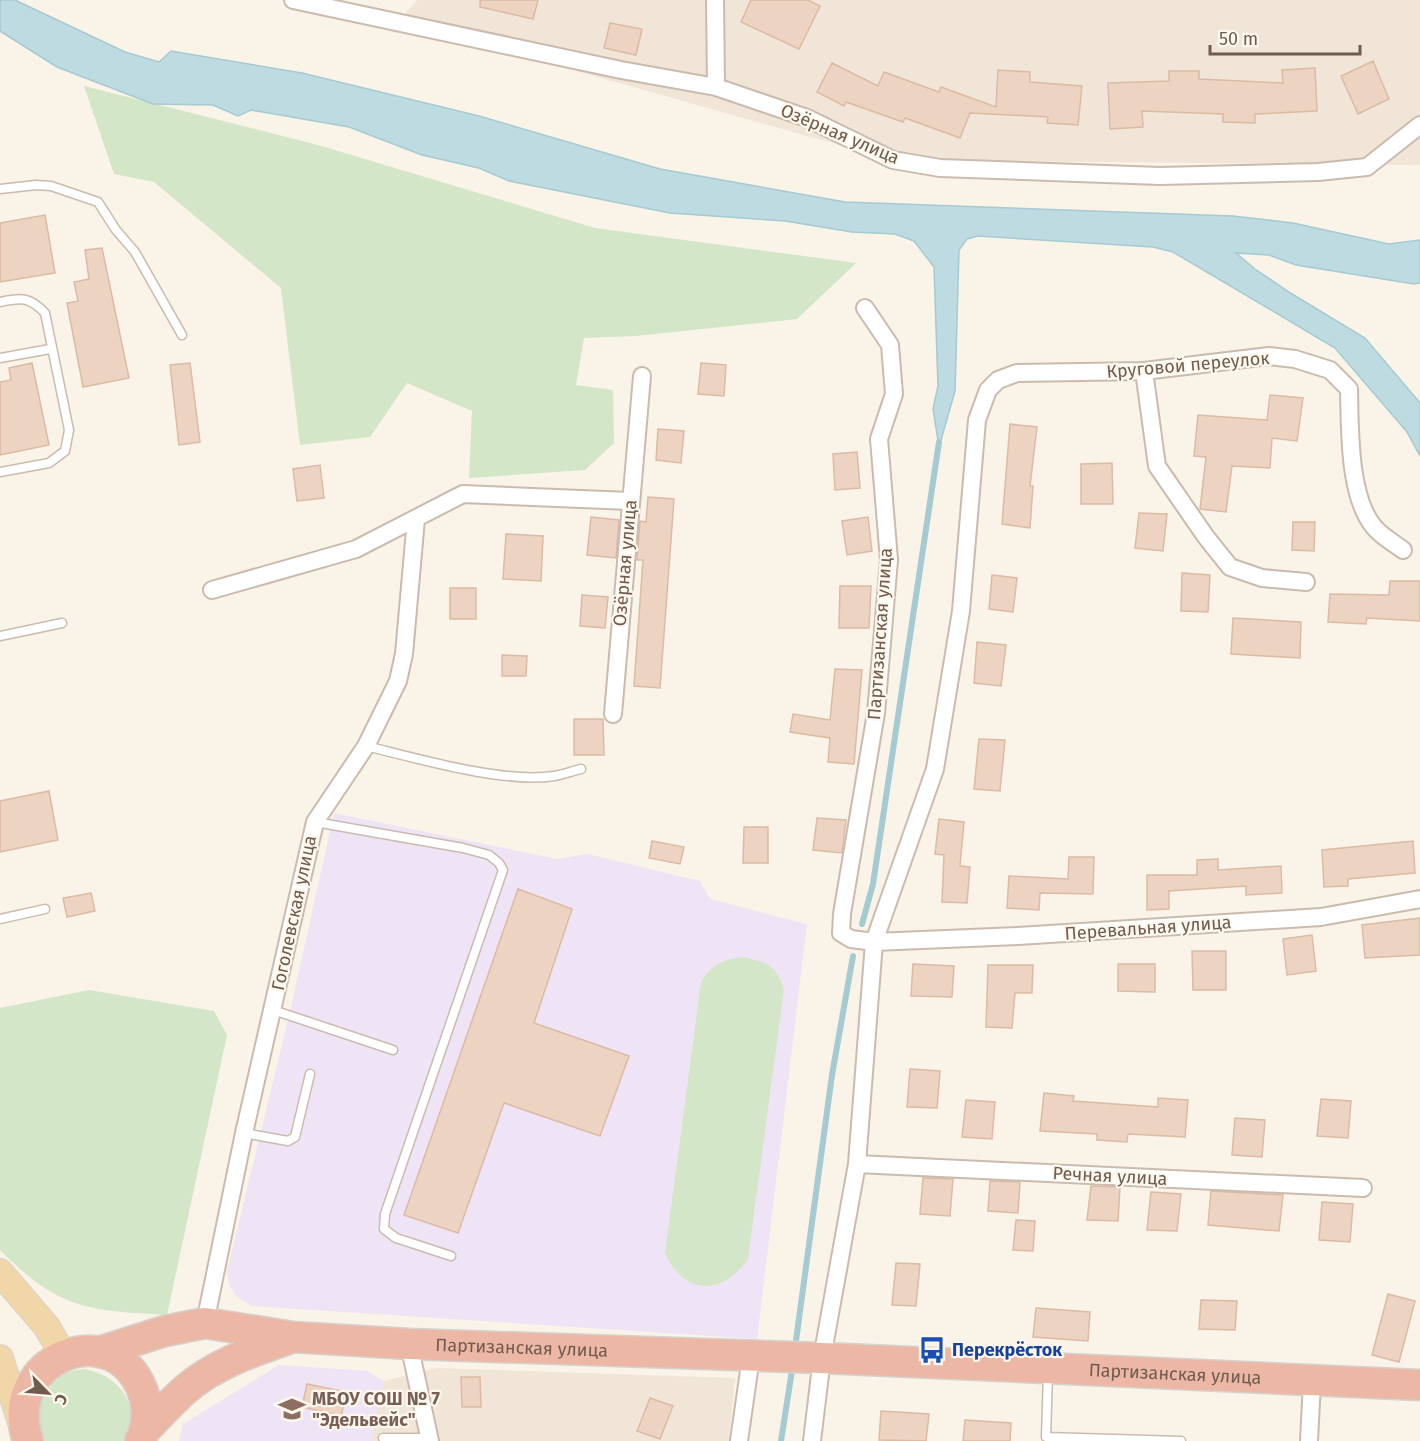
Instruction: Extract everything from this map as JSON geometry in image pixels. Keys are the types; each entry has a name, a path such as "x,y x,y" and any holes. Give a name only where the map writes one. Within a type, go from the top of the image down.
{"highway":[{"name":"Партизанская улица","path":"99,1352 165,1332 205,1323 293,1337 409,1344 816,1358 1312,1382 1420,1385"},
{"name":"Партизанская улица","path":"143,1435 187,1388 231,1360 293,1337"},
{"path":"25,1433 22,1399 34,1376 51,1359 75,1351 99,1352 122,1362 138,1381 147,1404 143,1435"}],"main road":[{"path":"0,1272 47,1327 63,1355"},
{"path":"0,1358 25,1433"}],"street":[{"name":"Озёрная улица","path":"293,0 621,70 716,87 807,118 893,160 940,168 1160,176 1318,172 1367,167 1420,125"},
{"path":"715,0 716,87"},
{"name":"Партизанская улица","path":"865,308 890,345 894,394 879,439 889,560 876,713 842,914 842,933 851,939 874,942"},
{"name":"Круговой переулок","path":"874,942 935,769 961,611 977,420 988,390 998,380 1017,373 1144,371 1269,356 1295,359 1330,370 1349,389 1351,446 1358,492 1373,526 1403,550"},
{"path":"1144,371 1157,466 1206,537 1230,567 1262,578 1306,582"},
{"name":"Озёрная улица","path":"613,714 642,376"},
{"path":"212,590 356,549 463,494 630,501"},
{"name":"Гоголевская улица","path":"205,1323 244,1133 315,822 366,746 398,681 404,654 416,519"},
{"name":"Перевальная улица","path":"874,942 1018,936 1321,917 1420,899"},
{"path":"812,1441 816,1358 857,1164 874,942"},
{"name":"Речная улица","path":"857,1164 1363,1188"},
{"path":"409,1344 430,1439"},
{"path":"739,1441 757,1357"},
{"path":"1309,1441 1312,1382"}],"lane":[{"path":"0,189 36,185 51,186 99,202 116,230 135,252 182,335"},
{"path":"0,302 21,297 33,300 45,313 50,349 69,430 65,450 49,463 0,472"},
{"path":"0,358 50,349"},
{"path":"0,636 62,623"},
{"path":"366,746 452,766 510,776 553,777 581,769"},
{"path":"315,822 463,848 489,855 503,870 385,1214 384,1229 396,1238 451,1256"},
{"path":"0,919 45,909"},
{"path":"273,1010 393,1050"},
{"path":"244,1133 288,1141 295,1137 310,1074"},
{"path":"1049,1369 1046,1437 1181,1441"},
{"path":"383,1438 430,1439"}],"shaded area":[{"path":"417,0 1420,0 1420,165 893,160 399,21"},
{"path":"334,813 557,859 588,854 700,881 710,899 807,924 757,1339 252,1306 237,1297 229,1285 227,1271 289,1016"},
{"name":"МБОУ СОШ № 7 \"Эдельвейс\"","path":"279,1365 367,1371 384,1381 371,1441 179,1441 183,1424"},
{"path":"436,1368 735,1378 729,1441 371,1441 384,1381"}],"green space":[{"path":"84,86 318,145 595,228 856,263 797,319 636,336 584,338 576,385 613,390 614,443 585,470 469,478 472,411 407,383 370,437 300,445 281,288 154,182 114,174"},
{"path":"745,957 771,967 778,975 784,989 748,1259 727,1280 715,1285 704,1286 693,1284 682,1277 665,1253 701,982 710,970 720,963"},
{"path":"89,990 214,1011 227,1035 167,1315 94,1308 58,1296 21,1270 0,1250 0,1008"},
{"path":"84,1369 108,1378 125,1394 130,1405 131,1416 123,1441 45,1441 37,1422 39,1402 43,1393 57,1378 70,1371"}],"water":[{"path":"0,0 15,0 125,52 159,62 171,51 302,73 479,116 660,169 845,202 1233,216 1293,223 1389,244 1420,240 1420,283 1414,284 1296,265 1269,255 1236,253 1292,294 1365,338 1420,403 1420,456 1407,432 1335,348 1173,252 1153,247 978,236 967,239 959,250 955,391 939,447 933,409 938,386 934,267 914,241 895,234 852,232 785,221 670,213 509,181 479,168 422,155 349,127 251,110 238,116 213,105 153,104 57,67 0,31"}],"building":[{"path":"480,0 538,0 533,19 480,7"},
{"path":"751,0 808,0 820,6 799,49 741,22"},
{"path":"610,23 642,29 636,55 604,48"},
{"path":"1373,61 1389,99 1358,114 1341,76"},
{"path":"832,63 878,86 884,72 939,92 941,87 996,107 998,70 1030,72 1030,82 1082,86 1078,125 1047,123 1048,117 970,113 960,138 905,118 903,122 846,102 844,106 817,92"},
{"path":"1315,68 1317,111 1255,114 1255,123 1223,122 1223,114 1142,111 1143,127 1110,129 1108,83 1169,81 1169,71 1199,71 1199,79 1283,83 1282,70"},
{"path":"45,215 55,273 0,282 0,223"},
{"path":"102,248 129,378 83,387 67,303 78,301 74,282 89,279 85,250"},
{"path":"32,363 49,445 0,455 0,382 11,380 9,368"},
{"path":"190,363 200,442 179,445 170,365"},
{"path":"701,363 726,365 724,396 698,394"},
{"path":"1270,395 1303,398 1297,441 1272,438 1270,468 1232,466 1226,512 1200,509 1206,457 1194,456 1198,415 1267,420"},
{"path":"1010,424 1037,427 1030,486 1033,486 1030,528 1002,524"},
{"path":"658,429 684,431 681,463 656,460"},
{"path":"857,452 860,488 835,490 833,454"},
{"path":"1112,463 1113,504 1081,504 1081,464"},
{"path":"320,465 324,498 297,501 293,469"},
{"path":"648,497 674,499 660,688 634,686 643,560 637,560 640,521 646,522"},
{"path":"1139,513 1167,514 1163,551 1135,548"},
{"path":"591,517 619,520 616,558 587,555"},
{"path":"868,517 872,551 847,555 842,521"},
{"path":"1293,522 1315,522 1314,551 1292,550"},
{"path":"506,534 543,536 541,581 503,579"},
{"path":"1182,573 1210,575 1208,612 1181,611"},
{"path":"992,575 1017,578 1013,612 989,609"},
{"path":"1390,581 1420,581 1420,621 1367,618 1366,624 1328,622 1330,594 1389,595"},
{"path":"840,586 871,586 869,628 839,628"},
{"path":"450,588 476,588 476,619 450,619"},
{"path":"582,595 608,597 605,628 580,626"},
{"path":"1233,618 1301,622 1300,658 1231,654"},
{"path":"977,642 1006,645 1001,686 974,683"},
{"path":"502,655 527,656 526,676 502,676"},
{"path":"835,669 862,670 854,764 828,762 830,738 790,732 793,714 830,720"},
{"path":"574,719 603,719 604,755 574,755"},
{"path":"979,739 1005,740 1000,791 974,789"},
{"path":"49,791 58,840 0,852 0,801"},
{"path":"817,818 846,820 842,853 813,850"},
{"path":"939,819 964,822 960,866 970,867 967,903 942,902 944,855 935,854"},
{"path":"744,827 768,827 768,863 743,863"},
{"path":"652,841 684,847 680,864 649,858"},
{"path":"1413,841 1415,873 1348,879 1348,886 1324,887 1322,850"},
{"path":"1069,857 1094,857 1093,894 1040,893 1039,910 1007,908 1009,876 1068,879"},
{"path":"1218,859 1218,870 1281,866 1282,893 1246,895 1246,886 1169,891 1169,909 1147,910 1147,875 1197,875 1197,860"},
{"path":"518,889 572,909 534,1023 629,1056 600,1136 504,1103 458,1233 404,1215"},
{"path":"91,893 95,911 67,917 63,898"},
{"path":"1420,918 1420,955 1365,958 1362,925"},
{"path":"1312,935 1316,971 1287,975 1283,939"},
{"path":"1192,951 1226,951 1226,990 1193,990"},
{"path":"913,964 954,966 952,997 911,996"},
{"path":"1118,964 1155,964 1155,992 1118,991"},
{"path":"988,965 1033,965 1032,993 1015,993 1012,1028 986,1027"},
{"path":"910,1069 940,1071 937,1108 907,1107"},
{"path":"1044,1093 1074,1096 1073,1101 1158,1107 1158,1098 1188,1100 1185,1137 1128,1134 1127,1142 1097,1140 1097,1134 1040,1131"},
{"path":"1321,1099 1351,1101 1348,1138 1317,1136"},
{"path":"966,1100 995,1102 992,1139 962,1137"},
{"path":"1235,1118 1265,1120 1262,1157 1232,1155"},
{"path":"923,1178 953,1179 950,1216 920,1214"},
{"path":"990,1181 1020,1182 1018,1213 988,1211"},
{"path":"1091,1186 1120,1187 1118,1221 1087,1220"},
{"path":"1211,1191 1283,1195 1279,1231 1208,1225"},
{"path":"1151,1192 1181,1194 1177,1231 1147,1230"},
{"path":"1322,1202 1353,1204 1350,1242 1319,1240"},
{"path":"1016,1220 1035,1221 1033,1251 1013,1250"},
{"path":"896,1263 920,1264 916,1306 892,1305"},
{"path":"1388,1294 1415,1301 1399,1362 1372,1355"},
{"path":"1201,1300 1237,1301 1235,1330 1199,1329"},
{"path":"1036,1308 1090,1312 1088,1341 1033,1337"},
{"path":"461,1377 480,1377 481,1407 462,1407"},
{"path":"307,1384 347,1392 341,1416 302,1407"},
{"path":"650,1398 673,1406 660,1439 637,1431"},
{"path":"881,1411 929,1414 926,1441 879,1440"},
{"path":"965,1420 1011,1423 1010,1441 963,1441"}],"waterway":[{"path":"862,924 873,884 939,442"},
{"path":"795,1348 832,1075 853,956"},
{"path":"781,1441 793,1364"}],"place":[{"name":"Перекрёсток","path":"932,1350"},
{"name":"МБОУ СОШ № 7 \"Эдельвейс\"","path":"292,1409"}]}
